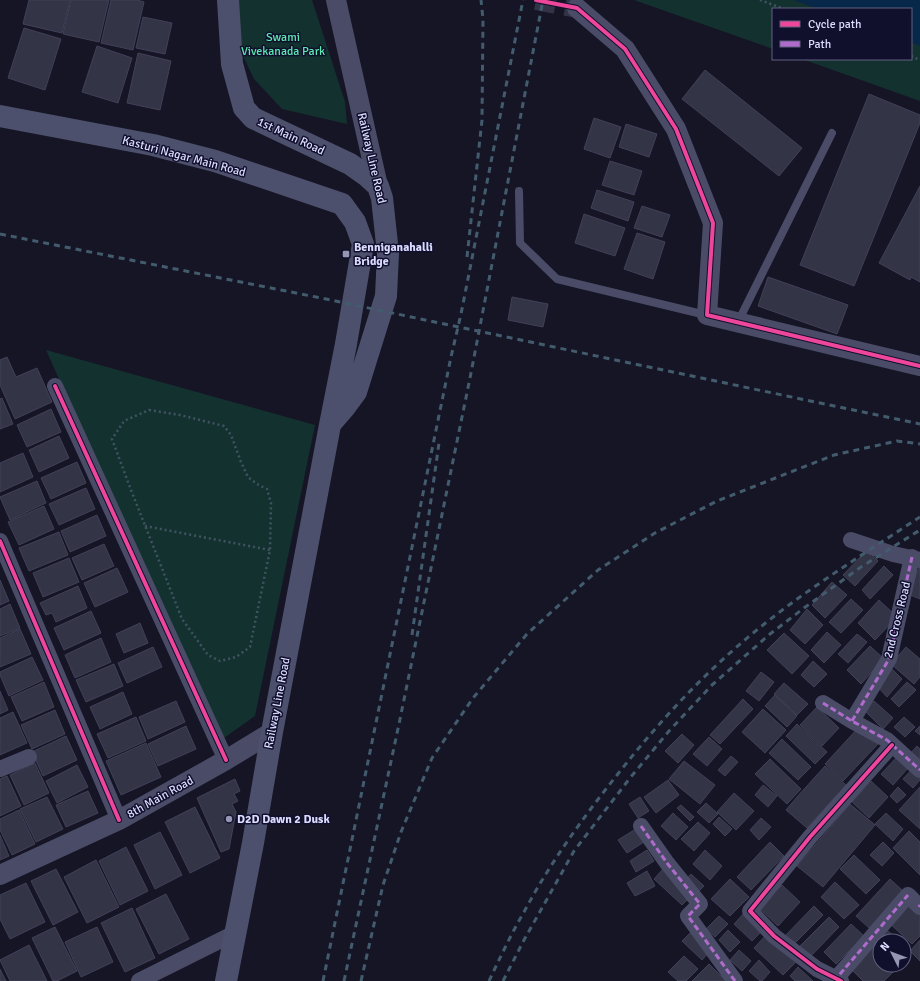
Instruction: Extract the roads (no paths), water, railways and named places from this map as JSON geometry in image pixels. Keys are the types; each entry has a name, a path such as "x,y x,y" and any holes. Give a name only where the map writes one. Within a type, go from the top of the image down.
{"main road":[{"name":"1st Main Road","path":"228,0 232,64 244,108 253,118 350,164 368,176 378,186"},
{"name":"Kasturi Nagar Main Road","path":"0,116 153,145 215,161 342,204 355,222"},
{"name":"Railway Line Road","path":"330,425 356,392 386,296 388,253 382,198 378,186"},
{"name":"Railway Line Road","path":"226,981 346,344 363,244 355,222"}],"street":[{"name":"Railway Line Road","path":"336,0 378,186"},
{"path":"577,8 625,49 676,129 713,223 707,315 920,366"},
{"path":"55,386 226,760"},
{"path":"851,540 894,554 916,558"},
{"path":"0,541 119,820"},
{"name":"2nd Cross Road","path":"852,721 889,659 916,558"},
{"path":"823,703 886,740 920,770"},
{"name":"8th Main Road","path":"0,875 119,820 226,760 272,732"},
{"path":"892,745 810,837 750,911 774,936 817,969 837,980 908,895 920,906"},
{"path":"0,769 29,757"},
{"path":"641,826 667,863 700,904 688,916 735,981"},
{"path":"139,981 235,933"}],"lane":[{"path":"738,322 832,133"},
{"path":"519,190 520,244 557,279 707,315"}],"water":[{"path":"794,0 920,0 920,46 912,42 912,8 816,8"}],"tunnel":[{"path":"536,0 577,8"}],"railway":[{"path":"467,257 482,120 483,19 481,0"},
{"path":"323,981 461,314 523,0"},
{"path":"344,981 399,724 470,378 543,0"},
{"path":"0,234 321,298 920,424"},
{"path":"361,981 383,885 401,832 432,758 473,698 527,634 598,570 655,533 717,501 834,455 897,441 920,444"},
{"path":"412,635 439,443"},
{"path":"489,981 519,920 557,857 608,787 637,750 670,712 724,658 782,610 821,582 920,517"},
{"path":"503,981 524,940 574,851 630,778 669,731 712,685 770,634 861,567 920,530"}],"place":[{"name":"Benniganahalli Bridge","path":"346,254"},
{"name":"D2D Dawn 2 Dusk","path":"229,819"}],"park label":[{"name":"Swami Vivekanada Park","path":"283,44"}]}
